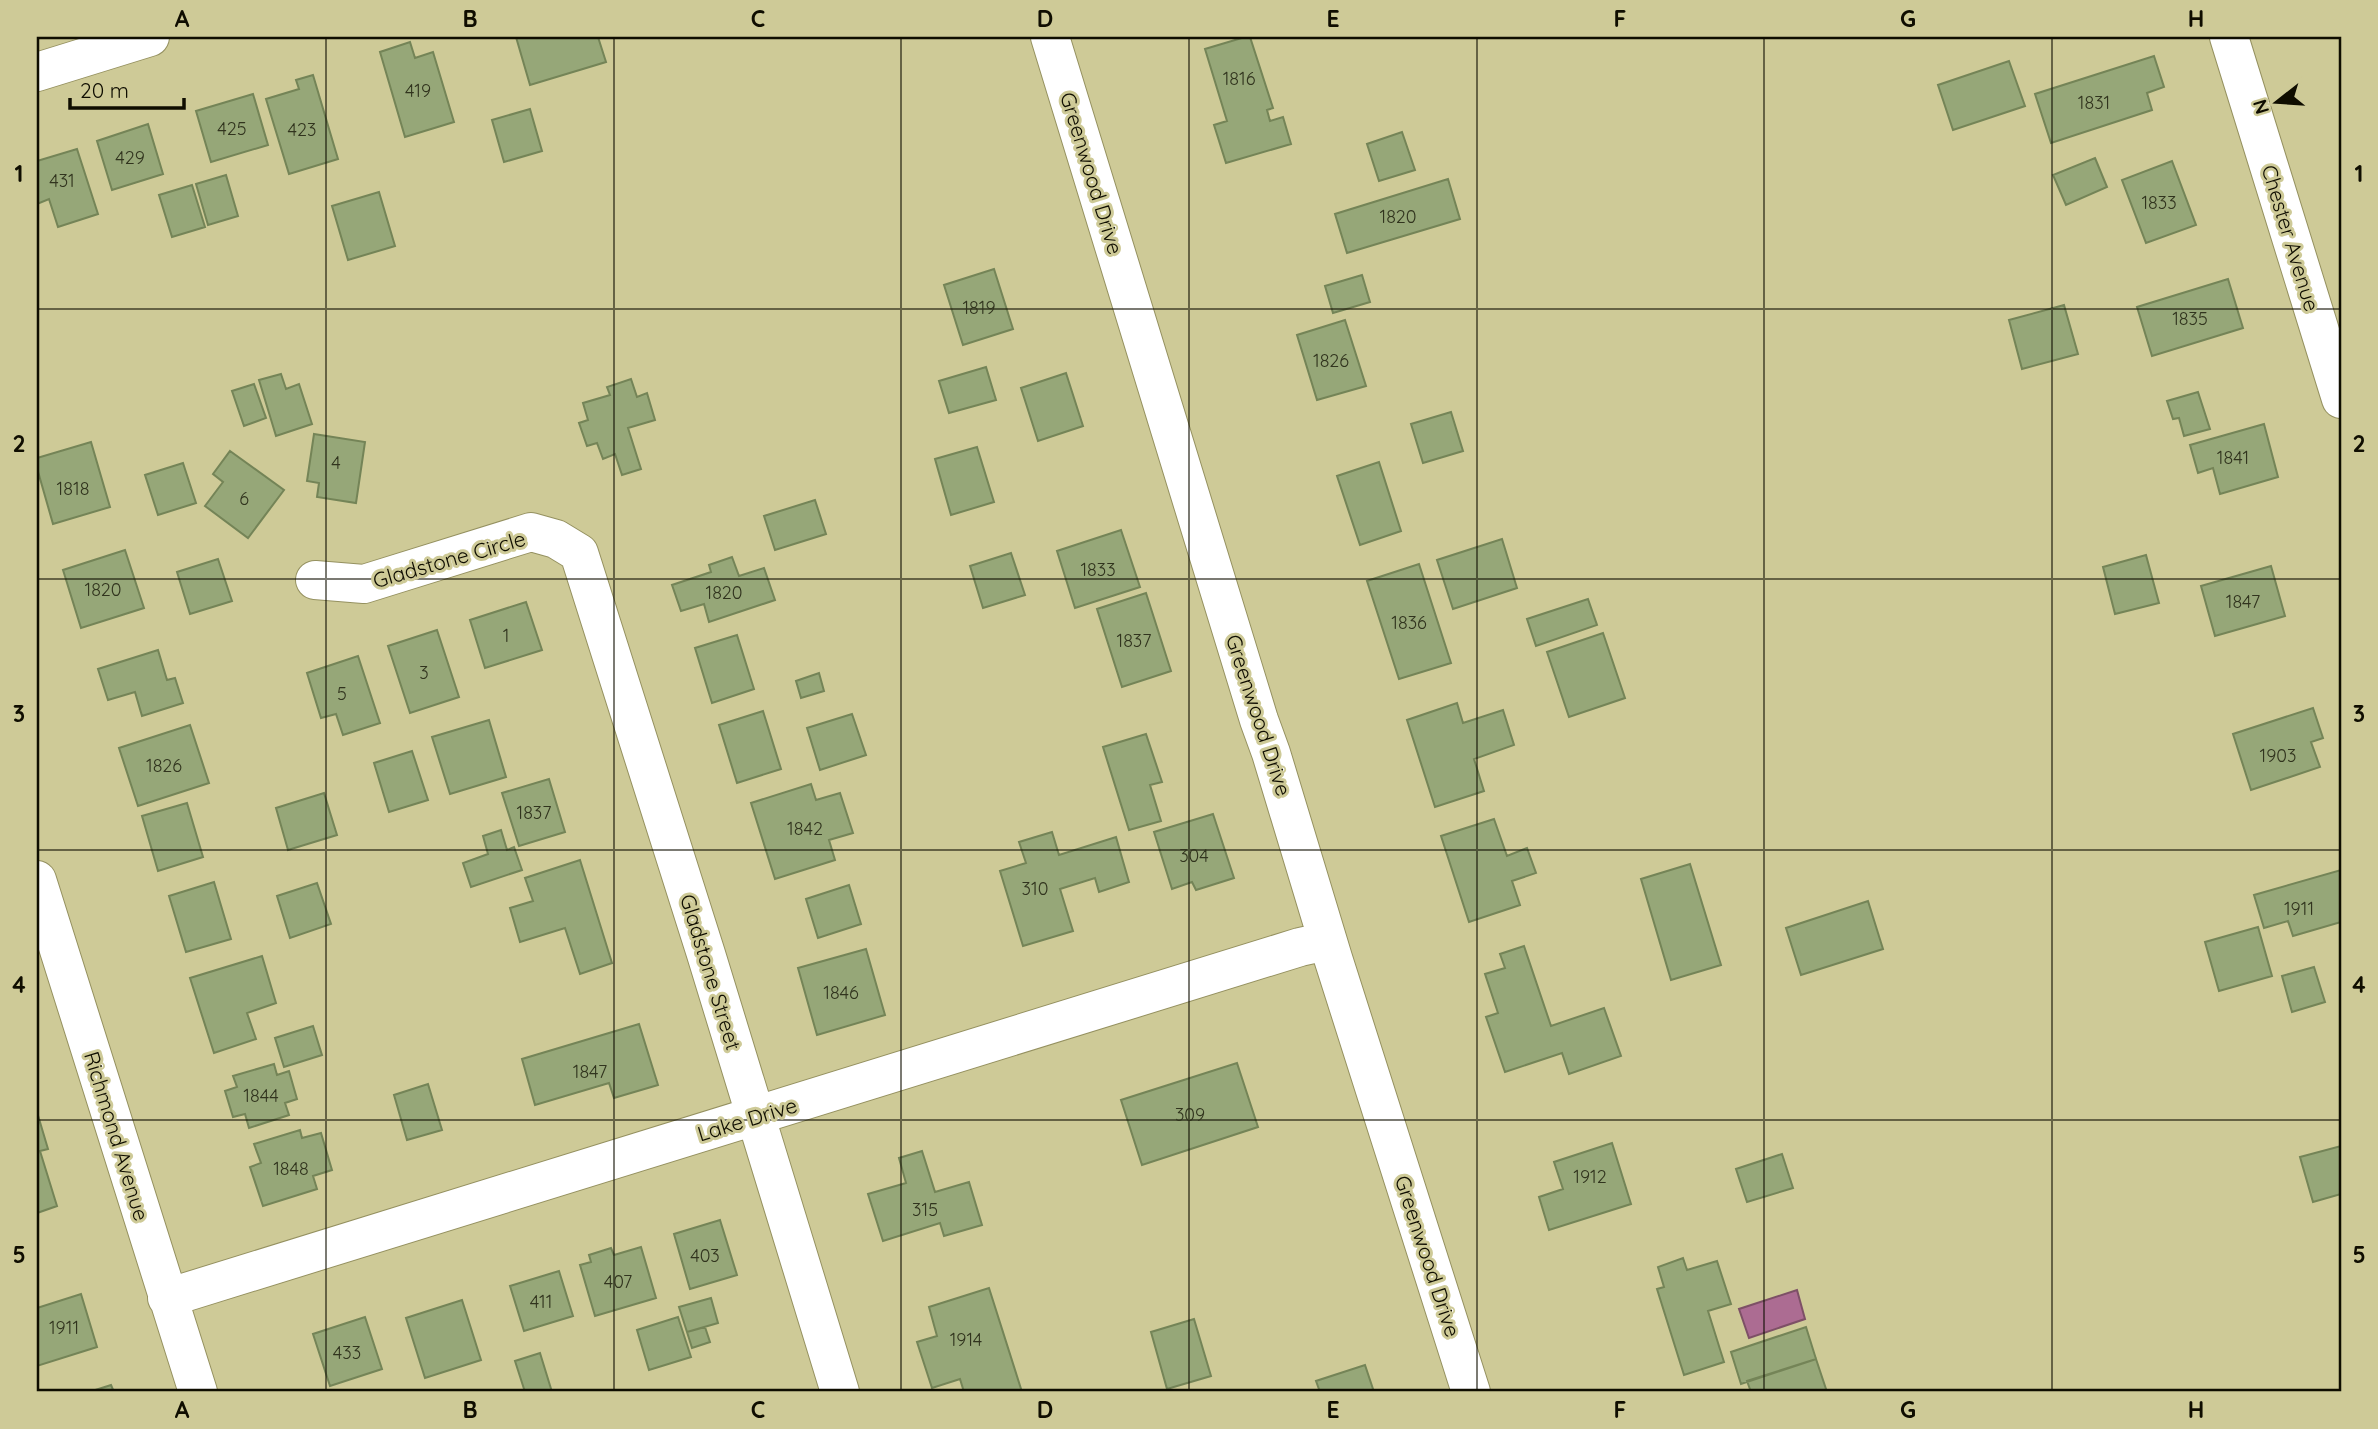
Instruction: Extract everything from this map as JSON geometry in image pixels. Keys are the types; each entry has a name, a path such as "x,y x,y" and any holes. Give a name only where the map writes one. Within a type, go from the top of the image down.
{"street":[{"path":"37,72 150,37"},
{"name":"Greenwood Drive","path":"1050,37 1328,941 1471,1392"},
{"name":"Chester Avenue","path":"2229,37 2341,398"},
{"name":"Gladstone Circle","path":"315,580 364,584 531,532 556,540 579,552"},
{"name":"Gladstone Street","path":"579,552 757,1116 840,1392"},
{"name":"Richmond Avenue","path":"37,880 50,971 198,1392"},
{"name":"Lake Drive","path":"167,1298 1300,947 1328,941"}],"shaded area":[{"path":"1797,1290 1805,1319 1749,1338 1739,1309"}],"building":[{"path":"516,37 598,37 606,62 530,85"},
{"path":"1250,37 1273,108 1267,110 1270,121 1283,117 1291,144 1226,163 1214,125 1227,121 1205,49"},
{"path":"410,42 415,58 433,52 454,122 405,137 380,52"},
{"path":"2154,56 2164,87 2147,93 2152,110 2051,143 2035,94"},
{"path":"2009,61 2025,106 1953,130 1938,85"},
{"path":"313,75 338,159 289,174 266,99 299,89 296,80"},
{"path":"253,94 268,145 211,162 196,111"},
{"path":"530,109 542,151 504,162 492,120"},
{"path":"148,124 163,174 112,190 97,141"},
{"path":"1402,132 1415,170 1379,181 1367,144"},
{"path":"77,149 98,214 58,227 49,199 37,204 37,161"},
{"path":"2095,158 2107,187 2066,205 2053,175"},
{"path":"2172,161 2196,225 2146,243 2122,180"},
{"path":"226,175 238,216 208,225 196,184"},
{"path":"1448,179 1460,219 1347,253 1335,214"},
{"path":"192,185 205,227 172,237 159,195"},
{"path":"379,192 395,246 348,260 332,206"},
{"path":"994,269 1013,329 963,345 944,285"},
{"path":"1362,275 1370,302 1333,313 1325,286"},
{"path":"2228,279 2243,328 2152,356 2137,307"},
{"path":"2064,305 2078,354 2022,369 2009,320"},
{"path":"1345,320 1366,386 1317,400 1297,335"},
{"path":"986,367 996,400 949,413 939,381"},
{"path":"1066,373 1083,426 1038,441 1021,388"},
{"path":"281,374 286,389 299,384 312,424 276,436 259,380"},
{"path":"631,379 637,397 647,393 655,420 628,428 641,469 622,475 615,454 603,459 597,443 587,446 579,423 588,420 583,403 610,395 607,387"},
{"path":"254,384 266,418 244,426 232,391"},
{"path":"2198,392 2210,429 2184,436 2179,418 2173,419 2167,401"},
{"path":"1451,412 1463,451 1423,463 1411,424"},
{"path":"2264,424 2278,477 2220,494 2213,468 2198,473 2190,445"},
{"path":"314,434 365,442 356,503 317,497 319,483 307,481"},
{"path":"91,442 110,507 53,524 37,468 37,458"},
{"path":"977,447 994,502 951,515 935,459"},
{"path":"230,451 284,490 248,538 205,506 223,482 213,474"},
{"path":"1379,462 1401,531 1360,545 1337,476"},
{"path":"183,463 196,503 158,515 145,475"},
{"path":"815,500 826,534 775,550 764,516"},
{"path":"1121,530 1140,587 1075,608 1057,551"},
{"path":"1502,539 1517,588 1453,609 1437,560"},
{"path":"125,550 144,608 81,628 63,570"},
{"path":"1011,553 1025,595 983,608 970,566"},
{"path":"2146,555 2159,603 2115,614 2103,567"},
{"path":"732,557 739,576 764,568 775,600 709,622 704,604 681,611 672,585 711,572 709,565"},
{"path":"218,559 232,601 190,614 177,572"},
{"path":"1419,564 1451,663 1399,679 1367,581"},
{"path":"2271,566 2285,616 2215,636 2201,586"},
{"path":"1146,593 1171,671 1122,687 1097,609"},
{"path":"1588,599 1597,625 1536,646 1527,619"},
{"path":"526,602 542,650 485,668 470,620"},
{"path":"437,630 459,697 410,713 388,646"},
{"path":"1603,633 1625,698 1569,717 1547,652"},
{"path":"737,635 754,689 712,703 695,648"},
{"path":"158,650 167,680 175,678 183,703 142,716 135,692 108,700 98,669"},
{"path":"358,656 380,723 343,735 336,714 321,718 307,673"},
{"path":"819,673 824,691 801,698 796,681"},
{"path":"1457,703 1463,723 1503,710 1514,745 1474,759 1484,791 1435,807 1407,720"},
{"path":"2313,708 2323,738 2311,742 2320,767 2251,790 2233,734"},
{"path":"763,711 781,769 737,783 719,725"},
{"path":"852,714 866,755 820,770 807,728"},
{"path":"489,720 506,777 450,794 432,737"},
{"path":"190,725 209,783 138,806 119,748"},
{"path":"1146,734 1162,782 1150,785 1161,821 1129,830 1103,747"},
{"path":"412,751 428,800 389,812 374,763"},
{"path":"549,779 565,832 519,846 502,793"},
{"path":"811,784 816,800 840,793 853,833 829,840 835,860 775,879 751,803"},
{"path":"324,793 337,835 288,850 276,808"},
{"path":"187,803 203,857 158,871 142,816"},
{"path":"1213,814 1234,878 1196,890 1192,882 1172,889 1154,832"},
{"path":"1494,819 1507,856 1527,848 1536,873 1512,881 1520,905 1469,922 1441,836"},
{"path":"501,830 507,850 514,847 522,870 471,887 463,863 488,854 483,836"},
{"path":"1052,832 1059,855 1116,837 1129,882 1099,892 1095,878 1060,889 1073,931 1023,946 1000,871 1026,863 1019,842"},
{"path":"580,860 612,963 580,974 565,928 520,942 510,908 533,901 525,878"},
{"path":"1690,864 1721,965 1671,980 1641,879"},
{"path":"2341,870 2341,922 2293,936 2288,921 2264,928 2254,895"},
{"path":"214,882 231,939 186,952 169,896"},
{"path":"317,883 331,924 290,938 277,896"},
{"path":"849,885 861,924 818,938 806,899"},
{"path":"1868,901 1883,949 1801,975 1786,928"},
{"path":"2258,927 2272,976 2219,991 2205,942"},
{"path":"1524,946 1551,1026 1604,1008 1621,1056 1569,1074 1562,1053 1505,1072 1486,1017 1498,1013 1485,974 1505,968 1500,954"},
{"path":"866,949 885,1015 817,1035 798,968"},
{"path":"262,956 276,1003 247,1013 256,1039 214,1053 190,978"},
{"path":"2314,967 2325,1002 2292,1012 2282,976"},
{"path":"639,1024 658,1085 614,1098 609,1083 535,1105 522,1059"},
{"path":"313,1026 322,1055 284,1067 275,1038"},
{"path":"1237,1063 1258,1127 1142,1165 1121,1100"},
{"path":"274,1064 277,1075 289,1071 297,1099 285,1103 289,1115 249,1128 245,1114 233,1117 225,1091 237,1087 233,1076"},
{"path":"428,1084 442,1130 407,1140 394,1095"},
{"path":"37,1112 48,1149 40,1151 57,1206 37,1213"},
{"path":"300,1130 302,1138 321,1133 332,1170 313,1176 317,1189 263,1206 250,1167 261,1163 254,1144"},
{"path":"1612,1143 1631,1204 1549,1230 1539,1197 1563,1189 1554,1162"},
{"path":"2341,1146 2341,1194 2313,1202 2300,1157"},
{"path":"922,1151 935,1192 969,1182 982,1225 944,1236 940,1223 883,1241 868,1194 906,1183 899,1158"},
{"path":"1782,1154 1793,1188 1747,1202 1736,1169"},
{"path":"720,1220 737,1275 690,1289 674,1234"},
{"path":"641,1247 656,1298 595,1316 580,1265 591,1262 589,1255 611,1248 614,1255"},
{"path":"1683,1258 1687,1270 1717,1261 1731,1304 1708,1311 1724,1362 1684,1375 1657,1289 1664,1287 1658,1267"},
{"path":"559,1271 573,1316 524,1331 510,1286"},
{"path":"989,1288 1022,1392 964,1392 960,1379 932,1388 917,1342 937,1336 929,1307"},
{"path":"81,1294 97,1347 37,1366 37,1308"},
{"path":"711,1298 718,1323 687,1332 679,1307"},
{"path":"462,1300 481,1360 425,1378 406,1318"},
{"path":"365,1317 382,1369 330,1386 313,1334"},
{"path":"678,1317 691,1357 649,1370 637,1330"},
{"path":"1194,1319 1211,1376 1167,1389 1151,1332"},
{"path":"705,1327 710,1342 692,1348 687,1332"},
{"path":"1806,1327 1816,1359 1741,1384 1731,1352"},
{"path":"540,1353 552,1392 525,1392 515,1361"},
{"path":"1816,1359 1827,1392 1751,1392 1747,1381"},
{"path":"1365,1365 1374,1392 1320,1392 1316,1381"},
{"path":"111,1385 114,1392 89,1392"}]}
